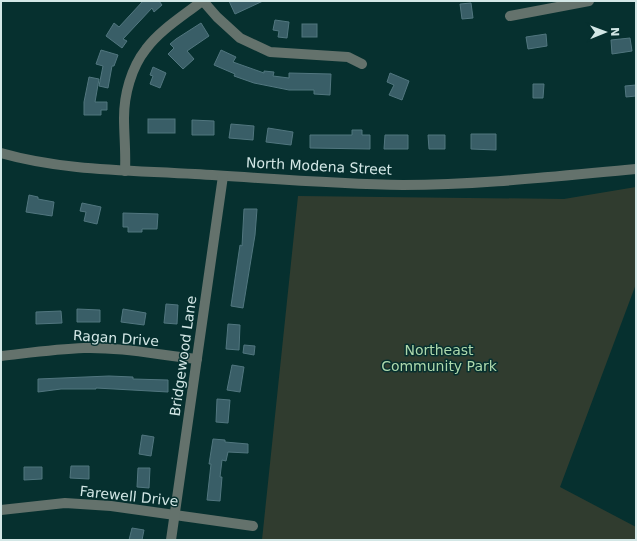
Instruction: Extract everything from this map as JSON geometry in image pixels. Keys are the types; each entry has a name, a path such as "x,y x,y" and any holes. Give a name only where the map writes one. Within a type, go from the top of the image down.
{"street":[{"path":"125,170 126,153 124,118 126,96 134,69 146,49 157,36 202,1 240,38 270,52 348,57 362,64"},
{"path":"510,16 589,1"},
{"name":"North Modena Street","path":"1,153 29,160 62,165 354,183 472,183 636,169"},
{"name":"Bridgewood Lane","path":"171,540 223,176"},
{"name":"Ragan Drive","path":"6,355 45,350 84,348 112,349 197,359"},
{"name":"Farewell Drive","path":"1,510 65,503 111,506 253,526"}],"green space":[{"name":"Northeast Community Park","path":"636,187 636,284 560,487 636,527 636,540 262,540 298,196 564,199"}],"building":[{"path":"143,1 159,1 162,5 154,12 152,8 123,39 127,41 122,48 106,36 114,23 119,27"},
{"path":"229,1 263,1 235,14"},
{"path":"471,3 473,18 462,19 460,4"},
{"path":"275,20 289,22 287,38 278,37 279,31 273,30"},
{"path":"201,23 209,36 187,51 194,59 183,69 168,54 174,48 170,44"},
{"path":"302,24 317,24 317,37 302,37"},
{"path":"546,34 547,46 528,49 526,37"},
{"path":"630,38 632,51 612,54 611,40"},
{"path":"101,50 118,55 114,66 112,66 108,88 99,86 103,66 96,64"},
{"path":"221,50 236,57 233,62 264,73 264,71 274,72 273,76 289,78 289,73 331,74 330,95 314,94 314,90 289,90 254,83 234,76 235,74 214,65"},
{"path":"153,67 166,73 160,88 150,84 153,76 150,75"},
{"path":"390,73 409,81 402,100 389,95 394,85 387,82"},
{"path":"89,77 99,79 95,102 107,102 107,110 101,110 101,115 84,115 84,102"},
{"path":"533,84 544,84 543,98 533,98"},
{"path":"636,85 636,96 626,97 625,86"},
{"path":"148,119 175,119 175,133 148,133"},
{"path":"192,120 214,121 214,135 192,135"},
{"path":"231,124 254,126 253,140 229,138"},
{"path":"268,128 293,132 291,145 266,142"},
{"path":"352,130 362,130 362,135 370,135 370,149 310,148 310,135 352,135"},
{"path":"471,134 496,134 496,150 471,149"},
{"path":"385,135 408,135 408,149 384,149"},
{"path":"428,135 445,135 445,149 429,149"},
{"path":"29,195 38,197 38,199 54,202 52,216 26,212"},
{"path":"82,203 101,207 97,224 84,221 86,212 80,211"},
{"path":"244,209 257,209 255,235 243,308 231,306 240,245 242,246"},
{"path":"123,213 158,214 157,229 142,229 142,232 128,232 128,227 123,227"},
{"path":"166,304 178,305 177,324 164,323"},
{"path":"77,309 100,310 100,322 77,322"},
{"path":"123,309 146,313 144,325 121,322"},
{"path":"61,311 62,323 36,324 36,312"},
{"path":"228,324 240,325 239,350 226,349"},
{"path":"244,345 255,346 254,355 243,353"},
{"path":"232,365 244,367 240,392 227,390"},
{"path":"109,376 133,377 133,379 168,380 168,392 96,388 61,389 38,392 38,379"},
{"path":"217,399 230,400 228,423 216,422"},
{"path":"142,435 154,437 151,456 139,454"},
{"path":"213,439 225,440 225,442 248,444 248,453 228,452 226,461 222,460 220,501 207,500 211,464 209,464"},
{"path":"71,466 89,466 89,479 70,478"},
{"path":"24,467 42,467 42,479 24,480"},
{"path":"138,468 150,468 149,488 137,487"},
{"path":"132,528 144,530 142,540 129,540"}]}
